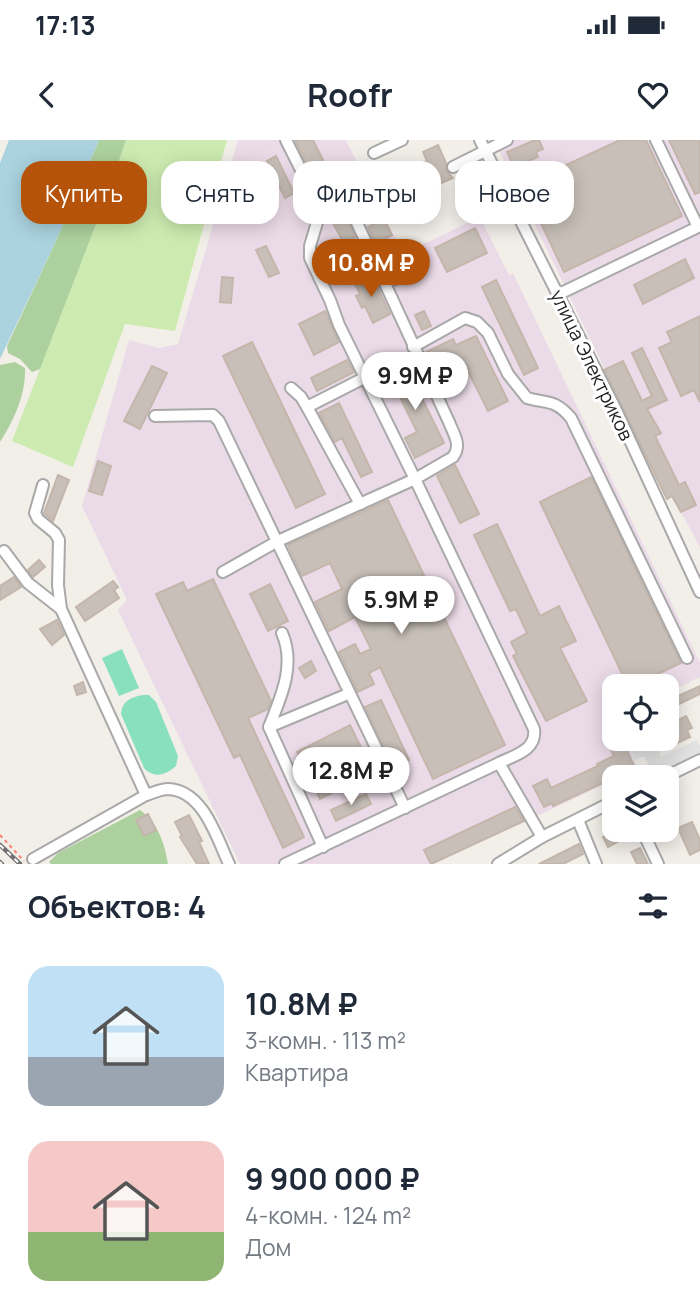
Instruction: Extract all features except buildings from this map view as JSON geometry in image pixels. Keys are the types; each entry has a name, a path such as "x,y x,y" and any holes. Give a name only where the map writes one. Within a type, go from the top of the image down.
{"street":[{"path":"286,140 296,161"},
{"path":"374,153 402,140"},
{"path":"453,167 482,145 508,140"},
{"path":"557,295 699,226 656,140"},
{"name":"улица Электриков","path":"482,145 615,410 700,592"},
{"path":"285,864 499,763 532,745 536,739 534,729 339,325 310,258 310,246 317,224"},
{"path":"223,572 278,541 415,479 453,457 458,451 458,443 357,224"},
{"path":"413,347 465,318 477,322 488,333 518,389 527,398 548,400 561,406 571,418 687,658"},
{"path":"307,407 366,377"},
{"path":"291,388 307,407 360,504"},
{"path":"155,416 214,415 219,421 405,808"},
{"path":"43,485 35,513 59,540 58,585 61,608 146,795"},
{"path":"4,551 28,583 61,608"},
{"path":"282,633 288,645 289,663 284,688 269,727 323,847"},
{"path":"269,727 348,694"},
{"path":"679,770 700,760"},
{"path":"499,763 542,837"},
{"path":"30,862 146,795 166,789 182,792 197,803 209,821 229,864"},
{"path":"498,864 542,837 602,807"},
{"path":"578,820 596,864"},
{"path":"648,842 658,864"}],"path":[{"path":"0,835 30,862"}],"shaded area":[{"path":"238,140 346,140 356,161 293,161 293,224 388,224 403,254 465,224 484,224 509,275 513,273 700,663 700,677 679,687 679,674 602,674 602,751 630,751 636,765 602,765 602,786 434,864 240,864 118,610 127,600 82,506 129,340 159,348 178,344 213,224 279,224 279,161 232,161"},
{"path":"494,140 700,140 700,547 672,496 667,498 535,224 574,224 574,161 504,161"},
{"path":"697,740 700,746 700,760 679,770 679,765 648,765 644,756 635,760 630,751 658,751 661,757 679,751 679,748"}],"green space":[{"path":"99,140 126,140 119,161 90,161"},
{"path":"126,140 227,140 221,161 161,161 161,224 204,224 175,331 125,324 73,467 12,441 96,224 147,224 147,161 119,161"},
{"path":"63,224 96,224 40,369 32,372 20,359 8,353 7,346"},
{"path":"15,362 25,368 25,378 14,416 0,442 0,365"},
{"path":"122,649 139,688 119,696 102,658"},
{"path":"149,695 156,702 178,756 176,766 168,772 156,775 144,768 121,714 128,700"},
{"path":"140,810 159,834 168,864 49,862 58,853"}],"water":[{"path":"9,140 99,140 90,161 21,161 21,224 63,224 0,359 0,163"}],"railway":[{"path":"0,845 20,864"}]}
